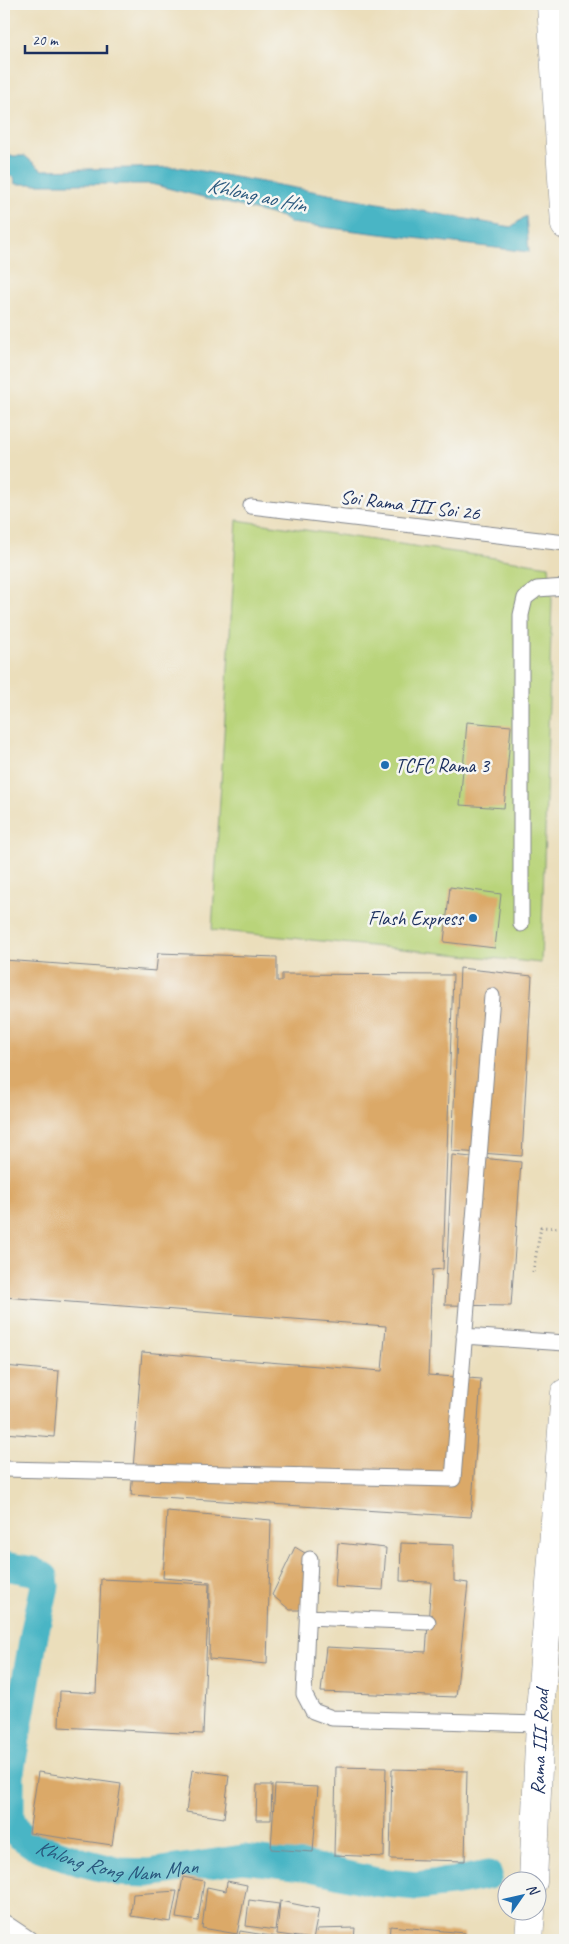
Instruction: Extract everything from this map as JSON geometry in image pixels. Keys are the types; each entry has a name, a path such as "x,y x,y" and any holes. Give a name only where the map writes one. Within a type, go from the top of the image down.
{"main road":[{"path":"552,5 565,226"},
{"name":"Rama III Road","path":"533,1872 540,1724 565,1393"}],"lane":[{"name":"Soi Rama III Soi 26","path":"251,506 565,543"},
{"path":"521,924 521,615 525,598 537,589 565,587"},
{"path":"4,1469 453,1479 492,996"},
{"path":"464,1336 565,1343"},
{"path":"310,1559 304,1694 313,1711 332,1718 540,1724"},
{"path":"307,1617 428,1622"},
{"path":"4,1922 31,1940"}],"path":[{"path":"533,1272 541,1226 565,1228"}],"green space":[{"name":"TCFC Rama 3","path":"237,520 549,566 552,600 541,963 212,930"}],"water":[{"name":"Khlong ao Hin","path":"4,156 25,156 42,170 179,167 511,227 526,216 529,252 290,223 282,217 151,184 15,184 14,177 4,175"}],"building":[{"path":"467,722 511,726 504,808 460,805"},
{"name":"Flash Express","path":"450,887 501,894 495,948 444,942"},
{"path":"158,953 277,957 277,981 282,981 282,974 453,975 443,1269 432,1270 428,1375 481,1379 471,1517 131,1495 142,1352 382,1371 386,1326 4,1297 4,960 156,971"},
{"path":"460,968 532,976 522,1156 452,1151"},
{"path":"452,1155 521,1162 511,1306 445,1305"},
{"path":"4,1366 59,1371 54,1437 4,1433"},
{"path":"167,1511 271,1520 267,1664 209,1659 210,1582 163,1578"},
{"path":"338,1543 386,1548 383,1590 335,1587"},
{"path":"401,1543 454,1545 454,1581 468,1583 456,1697 321,1692 326,1647 426,1652 431,1582 400,1581"},
{"path":"295,1547 305,1553 304,1567 318,1577 301,1604 303,1606 299,1610 290,1610 272,1595"},
{"path":"101,1579 209,1584 203,1734 59,1727 60,1691 96,1693"},
{"path":"336,1767 386,1768 384,1857 334,1855"},
{"path":"392,1769 467,1771 465,1861 390,1859"},
{"path":"192,1770 229,1775 224,1818 186,1812"},
{"path":"38,1772 121,1784 112,1845 29,1833"},
{"path":"257,1785 272,1785 271,1820 256,1820"},
{"path":"275,1785 318,1787 313,1852 271,1849"},
{"path":"183,1877 204,1881 198,1921 176,1918"},
{"path":"227,1881 247,1885 237,1934 202,1928 207,1887 226,1891"},
{"path":"177,1891 171,1922 131,1916 133,1894"},
{"path":"249,1900 279,1904 275,1930 246,1926"},
{"path":"280,1901 319,1909 313,1939 277,1934"},
{"path":"390,1926 465,1933 465,1940 389,1940"},
{"path":"355,1928 354,1940 316,1940 317,1929"},
{"path":"240,1931 283,1938 282,1940 238,1940"}],"waterway":[{"name":"Khlong Rong Nam Man","path":"4,1566 33,1571 44,1577 45,1586 35,1630 10,1772 10,1818 18,1834 34,1845 81,1862 120,1872 149,1873 243,1859 311,1867 376,1882 417,1886 488,1875"}],"place":[{"name":"TCFC Rama 3","path":"385,765"},
{"name":"Flash Express","path":"473,918"}]}
